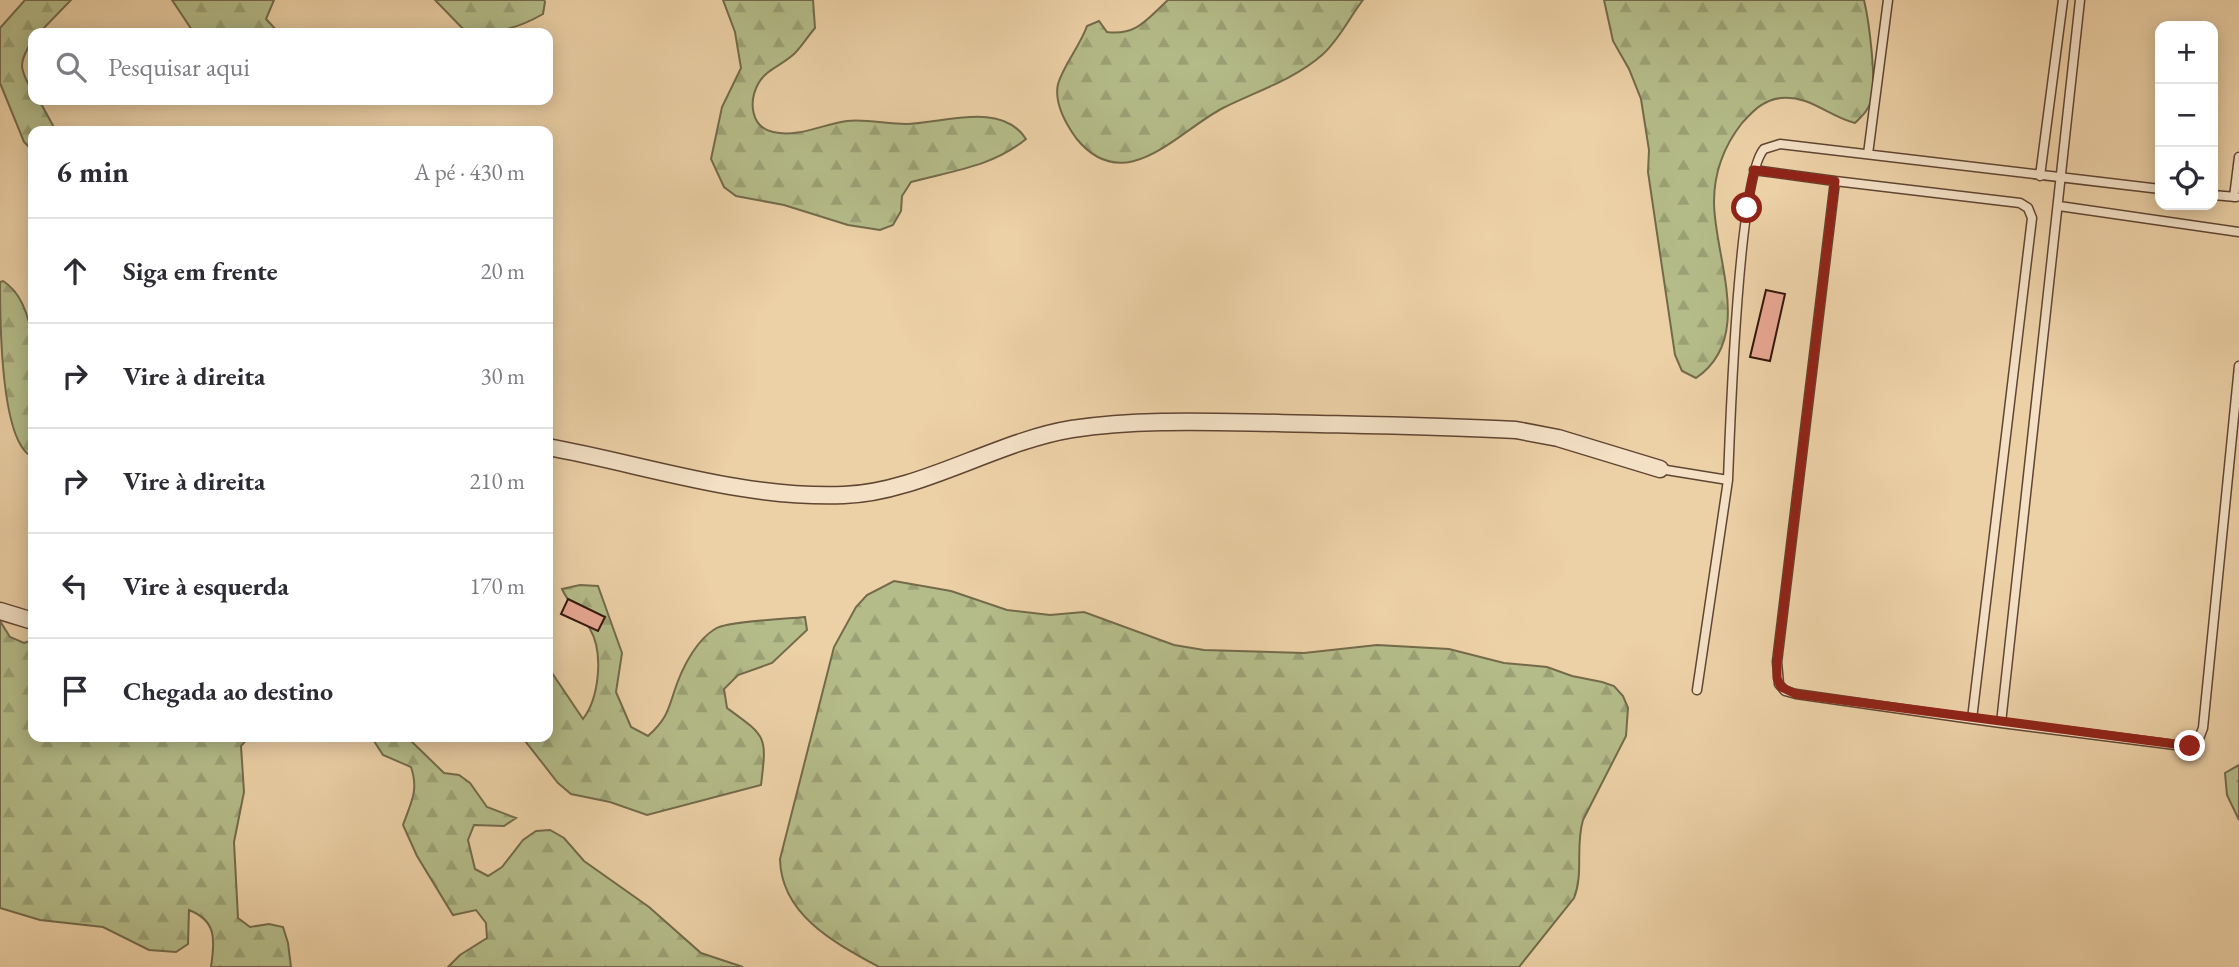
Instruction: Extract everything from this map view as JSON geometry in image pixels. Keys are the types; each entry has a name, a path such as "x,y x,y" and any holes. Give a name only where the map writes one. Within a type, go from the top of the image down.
{"street":[{"path":"553,448 612,459 702,483 845,495 908,482 967,460 1069,430 1105,425 1237,422 1516,430 1558,438 1660,469"},
{"path":"0,611 28,619"}],"lane":[{"path":"1868,154 1888,0"},
{"path":"2040,176 2063,0"},
{"path":"2001,723 2080,0"},
{"path":"1697,690 1728,480 1735,335 1747,208 1754,170 1763,149 1780,144 2155,188"},
{"path":"2218,195 2236,197 2239,157"},
{"path":"1754,170 2020,203 2028,208 2032,218 1972,719"},
{"path":"1835,181 1777,662 1779,684 1796,694 2183,746 2198,741 2203,728 2239,366"},
{"path":"2059,206 2239,232"},
{"path":"1660,469 1728,480"}],"green space":[{"path":"25,0 71,0 44,28 28,28 28,47 22,66 28,84 28,105 42,105 53,126 28,126 28,146 0,83 0,28"},
{"path":"172,0 274,0 266,19 274,28 191,28"},
{"path":"435,0 545,2 543,14 515,27 462,28"},
{"path":"723,0 813,0 815,28 795,53 765,75 755,91 754,113 765,129 792,133 847,121 906,124 987,117 1002,120 1015,127 1026,139 985,162 911,182 902,196 901,211 893,225 880,230 848,225 784,205 736,196 724,187 711,159 722,107 741,68 735,32"},
{"path":"1168,0 1363,0 1328,49 1300,71 1223,108 1151,154 1132,161 1113,162 1095,155 1076,138 1062,113 1057,91 1064,69 1087,26 1099,21 1107,32 1126,31 1148,19"},
{"path":"1604,0 1864,0 1873,66 1873,92 1868,108 1862,116 1855,123 1801,100 1775,99 1759,107 1746,119 1725,150 1718,170 1714,202 1728,319 1724,341 1714,361 1696,378 1682,371 1675,355 1648,172 1649,150 1641,99 1629,69 1613,41"},
{"path":"3,281 17,294 28,321 28,452 22,447 14,430 8,406 2,351 0,282"},
{"path":"894,581 951,591 1007,610 1050,615 1084,612 1174,645 1204,650 1304,653 1377,645 1449,649 1504,663 1547,667 1614,686 1623,696 1628,708 1626,736 1583,820 1574,898 1519,967 879,967 829,937 800,911 783,879 780,859 834,647 856,607 867,595"},
{"path":"580,585 598,586 622,653 616,692 631,727 648,736 665,717 688,659 709,633 731,624 805,617 807,630 772,663 738,675 724,689 727,708 750,725 761,739 764,756 761,785 647,815 610,802 571,794 558,783 526,742 553,742 553,674 583,719 593,699 598,675 594,639 587,624 562,589"},
{"path":"0,621 10,637 24,643 28,642 28,742 245,742 241,746 244,792 234,842 238,918 250,927 269,924 283,927 291,967 211,967 212,932 205,920 189,910 188,944 176,952 149,950 103,927 40,920 0,908"},
{"path":"375,742 412,742 444,773 459,775 470,783 487,807 516,818 504,826 474,825 468,840 475,869 488,876 502,867 523,840 536,831 550,830 564,838 584,861 649,907 701,953 743,967 448,967 460,955 487,938 486,923 476,910 453,915 417,856 403,825 414,790 411,767 383,755"},
{"path":"2239,765 2239,820 2227,795 2225,773"}],"building":[{"path":"1766,290 1785,294 1770,361 1750,357"},
{"path":"568,599 605,617 598,631 561,614"}],"route":[{"path":"1747,208 1754,170 1835,181 1777,662 1777,678 1781,687 1796,694 2190,746"}]}
